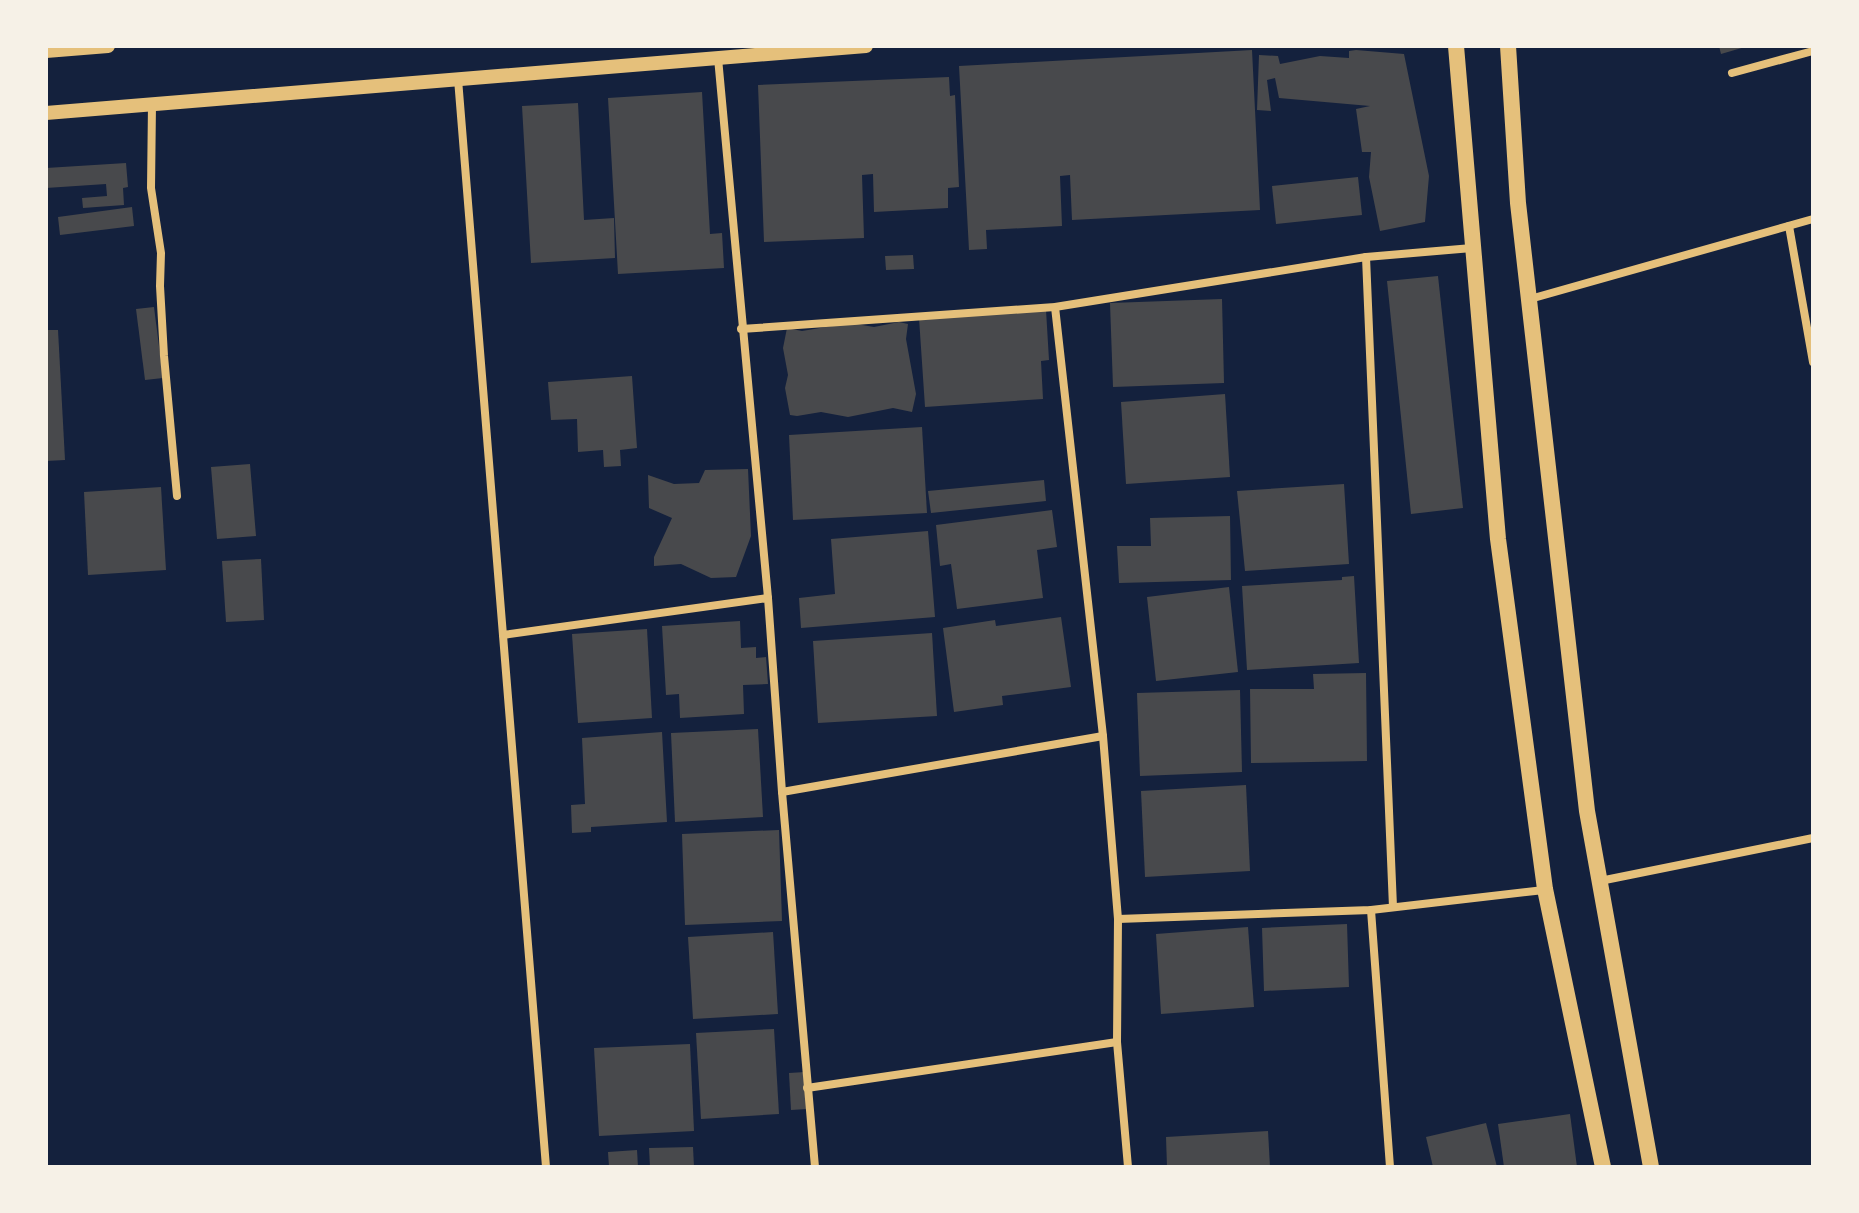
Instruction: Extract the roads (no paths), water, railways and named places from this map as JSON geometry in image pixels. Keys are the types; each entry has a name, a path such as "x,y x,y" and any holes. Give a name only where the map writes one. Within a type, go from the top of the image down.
{"main road":[{"path":"1447,46 1458,72"},
{"path":"1456,46 1498,539 1545,889 1603,1167"},
{"path":"1508,46 1518,203 1587,811 1651,1167"},
{"path":"1509,69 1516,46"}],"street":[{"path":"46,51 108,46"},
{"path":"46,113 866,46"},
{"path":"1732,73 1813,51"},
{"path":"718,58 768,598 815,1167"},
{"path":"458,79 546,1167"},
{"path":"152,104 151,188 161,253 162,321 177,496"},
{"path":"1529,299 1813,219"},
{"path":"1789,226 1813,362"},
{"path":"741,329 1055,307 1366,257 1472,248"},
{"path":"1366,257 1393,907"},
{"path":"1055,307 1103,736 1118,919 1117,1042 1128,1167"},
{"path":"503,635 768,598"},
{"path":"782,792 1103,736"},
{"path":"1600,881 1813,838"},
{"path":"1118,919 1371,910 1545,889"},
{"path":"1371,910 1390,1167"},
{"path":"807,1088 1117,1042"}]}
